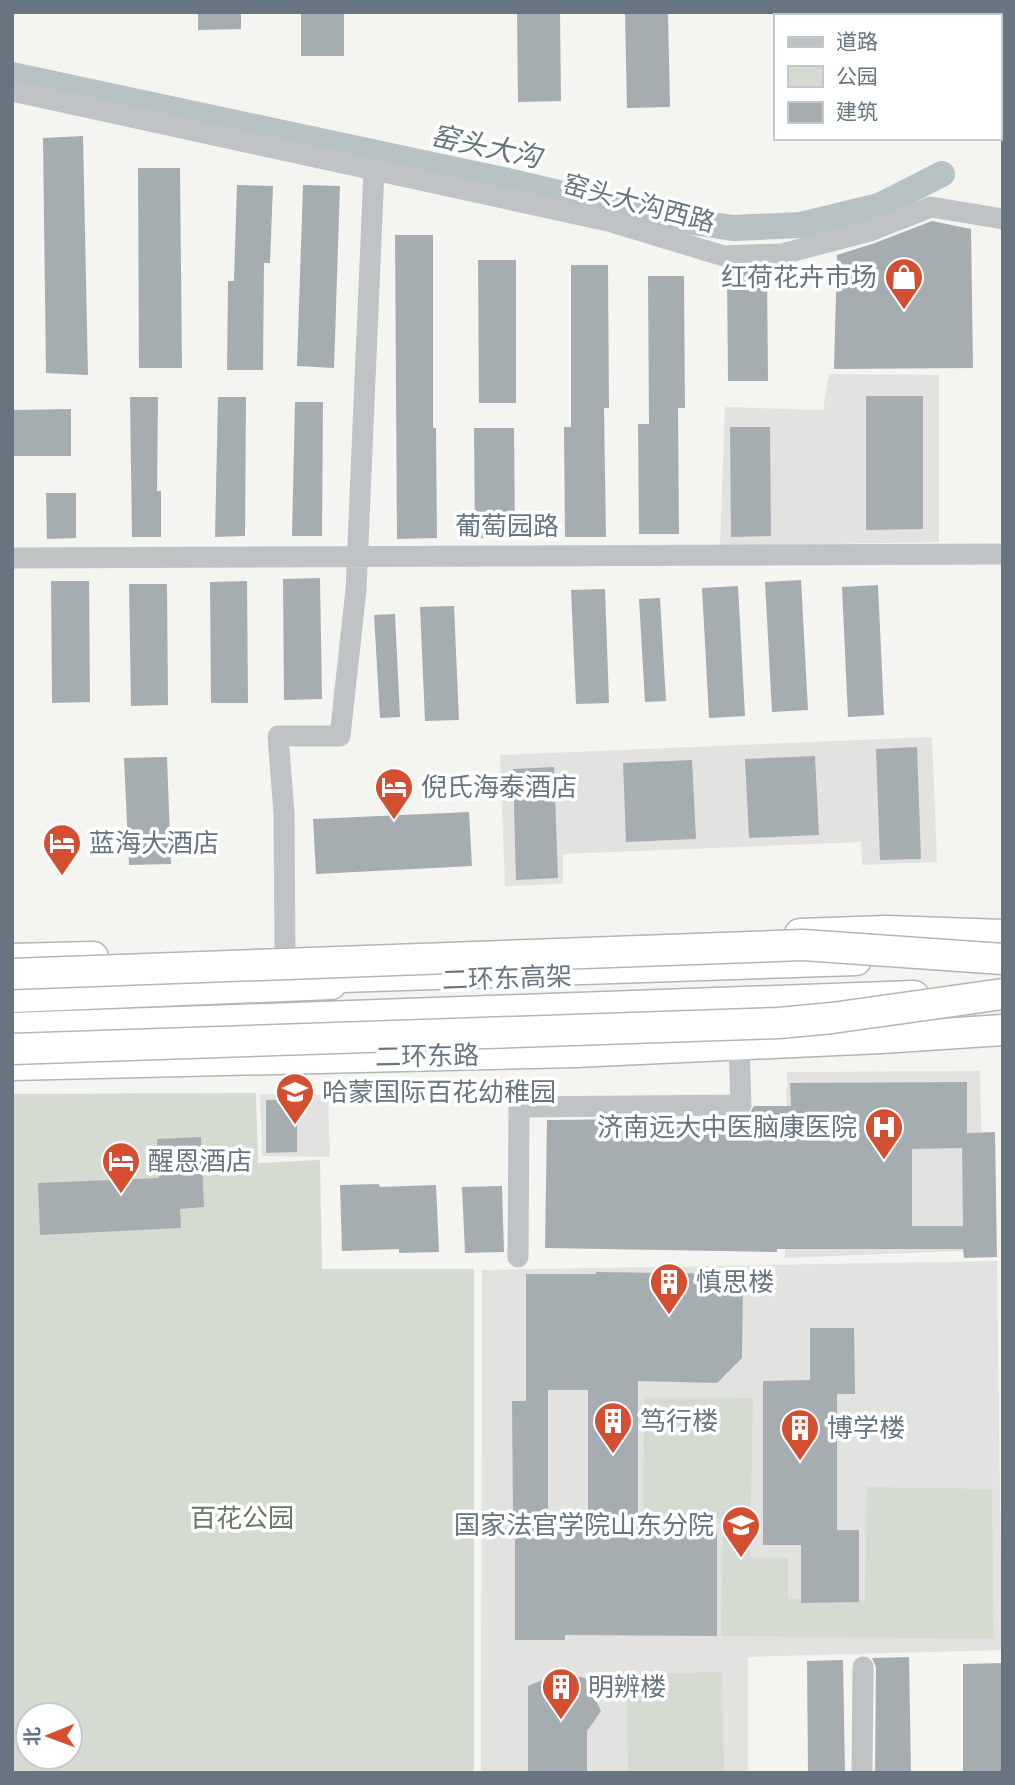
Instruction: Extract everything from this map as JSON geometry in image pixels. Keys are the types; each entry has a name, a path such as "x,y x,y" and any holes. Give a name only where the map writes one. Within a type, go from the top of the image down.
{"highway":[{"path":"12,959 386,953 886,930 1003,935"},
{"path":"830,961 886,930"},
{"path":"650,941 702,965"},
{"path":"12,988 908,958 1003,944"},
{"path":"12,974 767,946 803,946 1003,960"},
{"name":"二环东高架","path":"12,997 1003,960"},
{"path":"12,1049 779,1023 1003,994"},
{"name":"二环东高架","path":"12,1028 1003,994"},
{"name":"二环东路","path":"12,1065 575,1052 841,1040 892,1023 1003,1003"},
{"name":"二环东路","path":"12,1040 835,1009 892,1023 1003,1030"}],"street":[{"name":"窑头大沟西路","path":"12,91 608,220 724,256 782,254 870,231 931,207 1003,219"},
{"path":"285,954 284,813 278,736 340,736 356,590 374,170"},
{"name":"葡萄园路","path":"12,558 1003,554"},
{"path":"518,1257 519,1107 741,1105 739,1045"},
{"path":"862,1773 863,1667"}],"shaded area":[{"path":"829,374 939,375 939,542 720,546 725,407 823,410"},
{"path":"932,737 937,862 862,865 861,842 563,854 563,884 505,886 500,755"},
{"name":"济南远大中医脑康医院","path":"980,1071 984,1250 785,1258 787,1072"},
{"name":"哈蒙国际百花幼稚园","path":"260,1094 328,1095 330,1157 262,1156"},
{"name":"国家法官学院山东分院","path":"997,1261 1002,1650 748,1657 748,1773 481,1773 482,1270"}],"green space":[{"name":"百花公园","path":"256,1093 258,1163 320,1160 322,1269 474,1269 474,1773 12,1773 12,1094"},
{"path":"644,1397 753,1398 750,1557 788,1558 788,1599 865,1600 867,1487 992,1489 994,1639 721,1636 723,1519 643,1518"},
{"path":"722,1672 724,1771 628,1773 626,1674"}],"building":[{"path":"198,12 241,12 241,29 198,30"},
{"path":"301,12 344,12 344,56 301,56"},
{"path":"517,12 560,12 561,101 518,102"},
{"path":"625,12 668,12 670,107 627,108"},
{"path":"83,136 88,375 46,373 43,138"},
{"path":"138,168 180,168 182,368 139,368"},
{"path":"237,185 273,186 270,263 264,263 263,370 227,370 228,281 234,281"},
{"path":"303,185 340,186 334,368 297,366"},
{"name":"红荷花卉市场","path":"932,221 971,229 973,368 834,369 837,255"},
{"path":"395,235 433,235 433,428 436,428 437,538 397,539"},
{"path":"478,260 516,260 516,403 479,403"},
{"path":"571,265 608,265 609,408 604,408 606,537 565,537 564,427 571,427"},
{"path":"727,271 767,271 768,381 728,381"},
{"path":"648,276 684,276 685,408 678,408 679,534 639,534 638,424 649,424"},
{"path":"866,396 923,396 923,529 866,530"},
{"path":"130,397 158,397 157,491 161,491 161,537 132,537"},
{"path":"218,397 246,397 245,536 215,537"},
{"path":"295,402 323,402 322,536 292,536"},
{"path":"71,409 71,456 12,456 12,410"},
{"path":"730,427 770,427 771,536 731,537"},
{"path":"474,428 514,428 515,538 475,538"},
{"path":"46,493 76,493 76,538 47,539"},
{"path":"320,578 322,699 284,700 283,579"},
{"path":"801,580 808,710 772,712 765,582"},
{"path":"51,581 89,581 90,702 52,703"},
{"path":"247,581 248,703 211,703 210,582"},
{"path":"129,584 167,584 168,705 131,706"},
{"path":"878,585 884,715 848,717 842,587"},
{"path":"738,586 745,716 709,718 702,588"},
{"path":"605,589 609,703 576,704 571,590"},
{"path":"660,598 666,701 645,702 639,599"},
{"path":"454,606 459,720 425,721 420,607"},
{"path":"395,614 400,717 380,718 374,615"},
{"path":"917,747 921,859 880,860 876,749"},
{"path":"815,756 819,835 749,838 745,759"},
{"path":"167,757 171,864 129,865 124,758"},
{"path":"692,760 696,839 626,842 623,763"},
{"path":"554,767 558,878 516,880 513,769"},
{"path":"469,812 472,866 316,874 313,819"},
{"path":"967,1082 967,1133 995,1132 997,1257 964,1258 963,1249 777,1249 777,1252 545,1248 547,1120 741,1118 748,1116 754,1106 791,1106 790,1083","holes":["962,1148 963,1226 912,1226 912,1149"]},
{"path":"266,1100 297,1100 297,1152 266,1153"},
{"name":"醒恩酒店","path":"201,1137 204,1207 180,1209 181,1228 40,1235 38,1183 159,1178 157,1139"},
{"path":"379,1184 380,1187 436,1185 439,1252 399,1253 399,1249 342,1251 340,1185"},
{"path":"502,1186 504,1252 465,1253 462,1187"},
{"path":"526,1274 743,1274 742,1358 717,1383 638,1381 638,1530 717,1531 717,1636 565,1635 565,1640 515,1640 512,1401 526,1401","holes":["548,1390 588,1390 588,1530 565,1530 565,1524 548,1524"]},
{"name":"博学楼","path":"810,1328 854,1328 855,1394 837,1394 837,1530 859,1530 859,1602 801,1603 801,1545 763,1545 763,1381 810,1380"},
{"path":"909,1657 911,1773 875,1773 876,1667 872,1658"},
{"path":"843,1660 845,1773 808,1773 807,1661"},
{"path":"1003,1663 1003,1773 963,1773 963,1664"},
{"name":"明辨楼","path":"559,1673 585,1678 601,1711 587,1731 587,1773 528,1773 528,1686"}],"waterway":[{"name":"窑头大沟","path":"12,75 512,182 665,218 733,228 801,225 879,206 942,174"}],"place":[{"name":"红荷花卉市场","path":"904,311"},
{"name":"倪氏海泰酒店","path":"394,821"},
{"name":"蓝海大酒店","path":"62,877"},
{"name":"哈蒙国际百花幼稚园","path":"295,1126"},
{"name":"济南远大中医脑康医院","path":"884,1161"},
{"name":"醒恩酒店","path":"121,1195"},
{"name":"慎思楼","path":"669,1316"},
{"name":"笃行楼","path":"613,1455"},
{"name":"博学楼","path":"800,1462"},
{"name":"国家法官学院山东分院","path":"741,1559"},
{"name":"明辨楼","path":"561,1721"}]}
